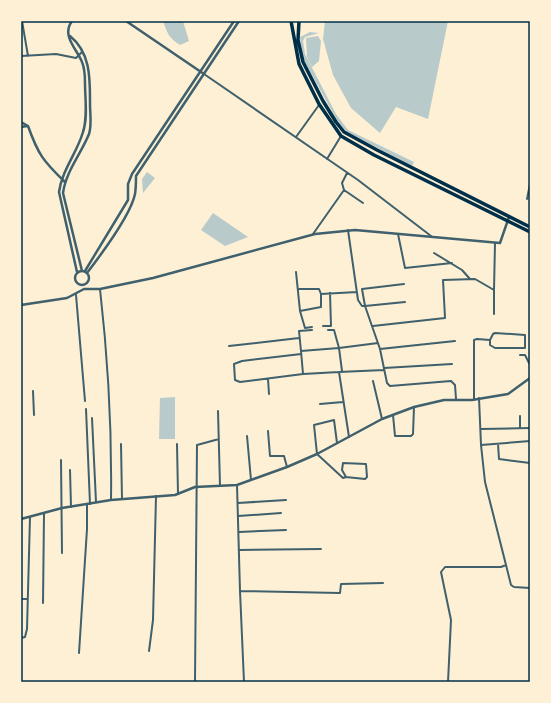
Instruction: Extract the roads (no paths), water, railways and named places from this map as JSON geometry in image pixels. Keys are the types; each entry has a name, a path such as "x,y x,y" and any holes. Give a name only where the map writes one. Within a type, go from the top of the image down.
{"main road":[{"path":"291,21 299,64 341,136 374,155 507,222 530,232"},
{"path":"299,21 300,52 303,62 321,102 344,132 530,227"}],"street":[{"path":"22,21 28,56"},
{"path":"72,21 68,26 70,42 79,56 85,71 85,126 77,147 61,178 59,192 77,272 75,276 76,281 79,284 84,284"},
{"path":"126,21 296,137 431,236"},
{"path":"85,272 128,200 128,184 132,174 234,21"},
{"path":"85,272 129,209 135,195 136,176 239,21"},
{"path":"69,36 82,52 89,70 91,126 65,182 63,193 88,280 84,284 84,290"},
{"path":"21,56 56,54 76,58 82,52"},
{"path":"296,137 321,102"},
{"path":"21,122 28,126 36,148 46,164 65,182"},
{"path":"21,127 28,126"},
{"path":"327,159 344,132"},
{"path":"347,173 342,183 344,190 363,203"},
{"path":"527,199 530,184"},
{"path":"313,234 344,190"},
{"path":"21,305 66,298 76,295 84,290 100,289 153,278 313,234 348,230 431,236 495,243 502,242 509,217"},
{"path":"348,230 360,303 365,306 405,302"},
{"path":"398,234 405,268 452,262"},
{"path":"494,314 495,243"},
{"path":"434,253 452,262 470,279"},
{"path":"77,272 85,272"},
{"path":"296,272 300,311 305,328 312,329 299,331 303,374"},
{"path":"372,326 445,318 443,280 475,279 494,290"},
{"path":"404,284 362,288 365,306 380,349 387,383 389,386 451,381 455,385 456,399"},
{"path":"100,289 108,366 112,442 111,500"},
{"path":"298,289 319,289 321,294 321,307 300,311"},
{"path":"321,294 357,292"},
{"path":"323,326 331,326 330,293"},
{"path":"76,295 85,401"},
{"path":"358,296 363,297"},
{"path":"328,330 334,330 339,348 342,372"},
{"path":"495,333 525,335 525,348 495,348 490,345 490,340 495,333"},
{"path":"228,346 299,338"},
{"path":"474,399 474,340 490,340"},
{"path":"380,349 455,341"},
{"path":"378,343 242,361 234,364 235,380 240,382 303,374 452,364"},
{"path":"520,355 525,355 530,365"},
{"path":"339,372 349,437"},
{"path":"21,519 62,508 96,502 178,494 198,487 238,485 287,467 316,454 382,419 414,407 444,400 474,399 508,394 530,378"},
{"path":"268,379 269,394"},
{"path":"373,381 382,419"},
{"path":"33,391 34,415"},
{"path":"479,398 481,445 485,482 510,585 530,588"},
{"path":"320,404 344,402"},
{"path":"393,415 395,436 411,436 413,434 414,407"},
{"path":"79,653 88,504 86,409"},
{"path":"218,411 220,487"},
{"path":"520,416 520,428"},
{"path":"92,418 96,502"},
{"path":"337,443 334,420 315,424 313,427 316,454 343,478 365,479 367,477 366,464 343,463 342,470 346,477"},
{"path":"481,429 530,428"},
{"path":"268,431 270,456 284,456 287,467"},
{"path":"247,436 251,480"},
{"path":"195,682 198,487 197,445 219,439"},
{"path":"481,445 530,441"},
{"path":"121,444 122,499"},
{"path":"177,444 178,494"},
{"path":"498,444 499,459 530,463"},
{"path":"61,460 62,553"},
{"path":"70,470 71,507"},
{"path":"238,485 240,591 244,682"},
{"path":"149,651 153,620 156,496"},
{"path":"238,503 286,500"},
{"path":"238,516 281,513"},
{"path":"43,603 44,514"},
{"path":"21,638 26,635 30,517"},
{"path":"239,532 286,530"},
{"path":"239,550 321,549"},
{"path":"448,682 451,620 440,572 445,567 501,567 506,565"},
{"path":"240,591 340,593 341,584 383,583"},
{"path":"21,599 27,599"}]}
